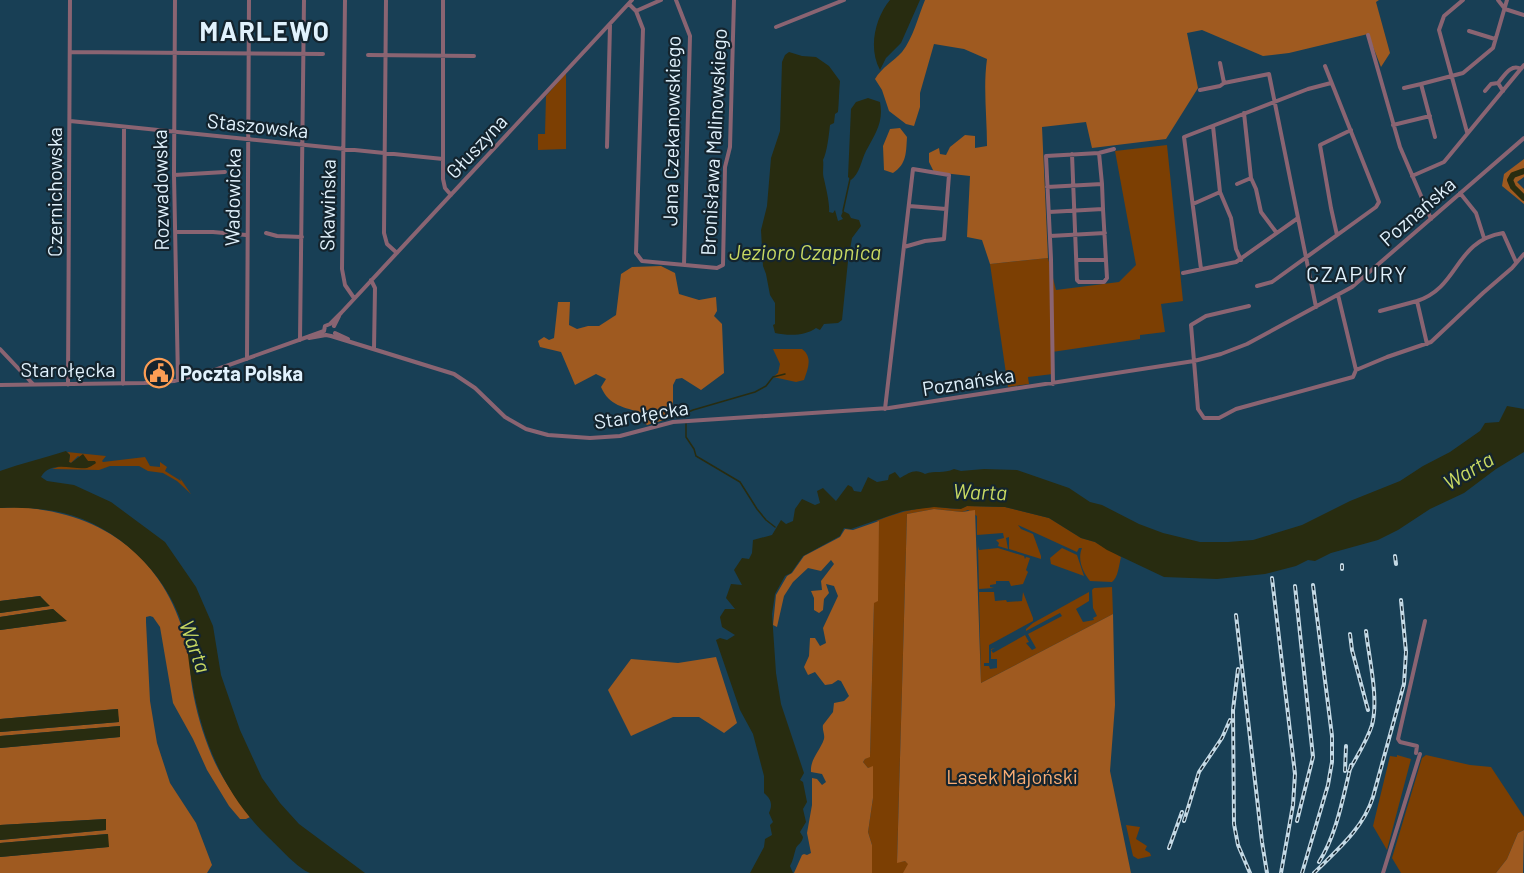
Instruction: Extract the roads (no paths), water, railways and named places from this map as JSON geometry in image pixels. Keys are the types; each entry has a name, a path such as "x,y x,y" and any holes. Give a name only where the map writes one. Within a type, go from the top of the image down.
{"street":[{"name":"Czernichowska","path":"68,385 70,0"},
{"name":"Rozwadowska","path":"175,0 174,175 178,380"},
{"name":"Wadowicka","path":"247,359 249,0"},
{"path":"300,340 304,0"},
{"name":"Skawińska","path":"345,0 342,273 349,293 354,298"},
{"path":"386,0 385,238 387,244 397,253"},
{"path":"443,0 444,185 451,195"},
{"path":"631,2 636,11 661,0"},
{"name":"Jana Czekanowskiego","path":"676,0 690,36 684,265"},
{"name":"Bronisława Malinowskiego","path":"636,11 643,29 637,258 642,261 717,268 723,265 725,167 730,147 734,0"},
{"path":"776,27 844,0"},
{"path":"1463,0 1444,16 1439,30 1467,133"},
{"path":"1498,0 1505,9 1524,15"},
{"path":"1404,88 1463,73 1493,48 1508,0"},
{"name":"Głuszyna","path":"329,334 325,326 332,325 354,298 631,2"},
{"path":"608,147 610,24"},
{"path":"1469,31 1496,39"},
{"path":"1368,35 1400,147 1431,219"},
{"path":"70,52 323,54"},
{"path":"368,56 474,56"},
{"path":"1220,63 1224,82"},
{"path":"1257,286 1272,282 1376,207 1379,202 1325,66"},
{"path":"1485,91 1491,84 1498,83 1512,67 1523,67"},
{"path":"1413,176 1444,162 1523,67"},
{"path":"1200,90 1220,86 1224,82 1269,74 1316,307"},
{"path":"1201,269 1184,137 1308,89 1331,83"},
{"path":"1498,83 1503,91"},
{"path":"1421,84 1435,137"},
{"path":"1244,113 1251,178 1263,215 1276,232"},
{"path":"1394,125 1430,116"},
{"name":"Staszowska","path":"70,121 443,159"},
{"path":"123,384 124,126"},
{"path":"1213,126 1220,192 1231,218 1236,249 1241,260"},
{"path":"1337,235 1330,208 1320,145 1351,130"},
{"name":"Poznańska","path":"887,409 1194,361 1235,349 1338,295 1359,281 1524,138"},
{"path":"1053,384 1046,156 1114,150"},
{"path":"1072,154 1077,280 1079,282 1104,282 1107,278 1099,153"},
{"path":"887,409 906,246 916,169 949,175 944,239 906,246"},
{"path":"174,175 225,172"},
{"path":"1238,184 1251,178"},
{"path":"1047,187 1102,184"},
{"path":"1193,204 1220,192"},
{"path":"1460,193 1476,213 1484,238"},
{"path":"912,206 946,208"},
{"path":"1049,212 1103,209"},
{"path":"1183,273 1241,260 1298,218"},
{"path":"176,232 246,235"},
{"path":"266,233 302,237"},
{"path":"1050,236 1105,233"},
{"path":"1380,311 1417,301 1440,289 1472,246 1484,238 1504,234 1516,262"},
{"path":"1356,370 1427,344 1512,268 1524,254"},
{"path":"1077,260 1106,260"},
{"path":"371,280 375,288 375,349"},
{"path":"1249,306 1217,313 1192,323 1198,411 1204,418 1221,417 1236,409 1347,380 1354,376 1356,370 1338,295"},
{"path":"1417,301 1427,344"},
{"path":"329,334 332,325"},
{"name":"Starołęcka","path":"0,385 123,384 178,380 300,340 329,334 454,374 475,388 512,422 526,429 549,435 607,438 673,422 887,409"},
{"path":"0,349 33,385"},
{"path":"19,385 22,371"},
{"path":"1383,873 1418,754 1417,746 1400,742 1398,739 1425,621"}],"water":[{"path":"890,0 920,0 901,43 886,58 880,70 874,52 875,34 880,15"},
{"name":"Jezioro Czapnica","path":"789,52 816,57 829,66 840,81 838,112 835,114 834,123 830,125 823,160 823,177 829,212 833,213 835,210 838,221 843,219 841,216 843,211 851,218 859,220 861,226 852,238 842,320 838,323 824,324 820,330 816,328 807,333 791,335 775,333 773,325 775,324 775,303 770,295 763,266 761,230 767,206 771,158 780,131 782,62"},
{"path":"868,98 880,102 880,122 851,180 848,177 851,109 856,102"},
{"name":"Warta","path":"1507,406 1524,409 1524,452 1464,493 1430,509 1378,540 1331,553 1315,561 1308,560 1296,566 1265,574 1217,579 1164,577 1095,542 1081,538 1049,518 1005,507 967,506 961,509 934,507 903,511 851,529 844,528 840,536 803,556 791,573 785,576 775,594 772,614 776,673 781,704 804,773 800,780 803,782 807,802 803,809 806,822 800,832 803,839 796,848 790,866 793,873 750,873 764,847 765,839 772,835 770,825 773,822 769,813 771,804 764,793 764,776 753,734 740,710 716,640 720,638 727,640 735,635 722,627 720,617 725,609 735,609 726,598 731,584 742,585 734,570 742,558 749,559 753,540 772,535 781,520 786,524 793,521 795,509 802,499 815,505 820,503 817,491 823,488 836,501 848,485 854,491 861,492 868,477 877,482 888,480 889,475 895,472 900,478 915,471 925,474 954,469 961,471 1017,470 1069,488 1090,502 1102,505 1139,524 1163,533 1200,542 1253,540 1302,525 1350,501 1400,481 1450,452 1480,431 1485,423 1499,422"},
{"name":"Warta","path":"66,451 70,455 69,462 71,463 83,454 88,461 96,463 87,468 56,467 45,472 41,477 47,481 74,485 111,502 165,542 196,587 213,626 221,675 240,730 262,778 299,824 365,873 310,873 305,871 253,822 240,804 218,766 202,725 196,704 182,624 164,587 136,554 120,540 83,519 47,510 0,508 0,471"},
{"path":"40,596 50,606 0,613 0,601"},
{"path":"53,609 67,621 0,630 0,617"},
{"path":"118,709 119,722 0,732 0,719"},
{"path":"120,726 120,737 0,748 0,736"},
{"path":"106,819 106,830 0,840 0,825"},
{"path":"108,834 109,847 0,857 0,843"}],"waterway":[{"path":"1524,171 1513,175 1510,180 1513,187 1524,198"},
{"path":"843,211 850,179"},
{"path":"685,417 686,413 693,410 755,392 766,386 773,377 785,374"},
{"path":"686,424 686,437 696,456 740,482 757,509 775,527"}],"railway":[{"path":"1395,556 1396,564"},
{"path":"1272,578 1295,774 1293,805 1281,873"},
{"path":"1302,873 1328,785 1332,762 1332,736 1313,585"},
{"path":"1295,586 1313,757 1297,821"},
{"path":"1314,873 1356,829 1369,809 1373,797 1404,684 1406,652 1401,600"},
{"path":"1236,615 1267,873"},
{"path":"1349,771 1367,737 1374,714 1374,691 1366,631"},
{"path":"1350,634 1368,710"},
{"path":"1238,669 1233,710 1234,824 1238,845 1250,873"},
{"path":"1184,821 1199,772 1222,738 1230,720"},
{"path":"1345,771 1346,746"},
{"path":"1319,862 1335,827 1351,765"},
{"path":"1169,848 1182,812"}],"place":[{"name":"Poczta Polska","path":"159,373"}],"district":[{"name":"MARLEWO","path":"265,30"},
{"name":"CZAPURY","path":"1357,273"}],"park label":[{"name":"Lasek Majoński","path":"1012,776"}]}
